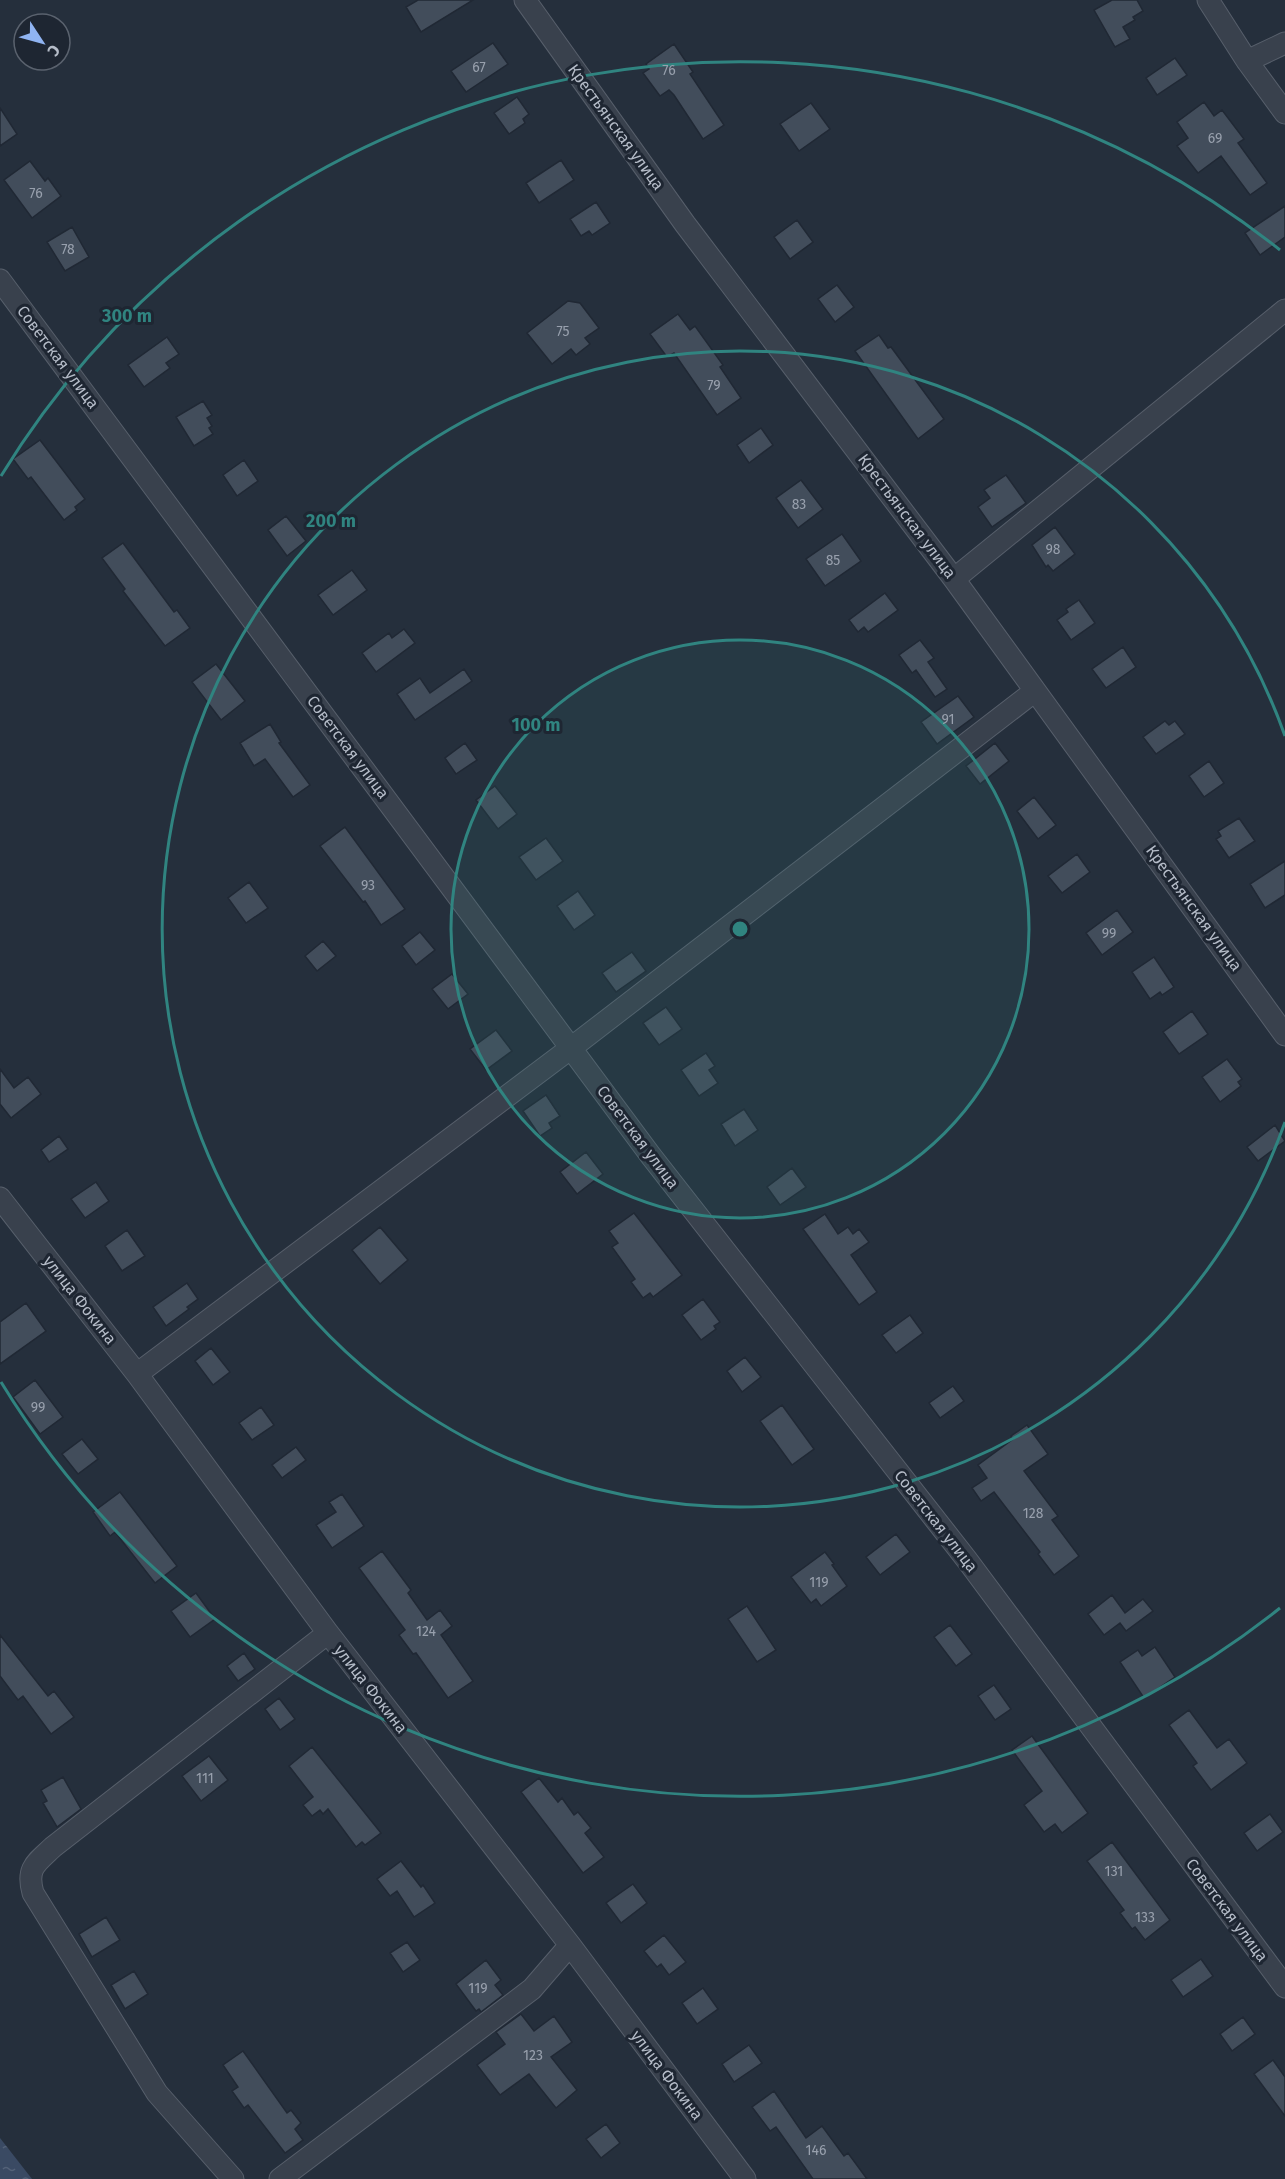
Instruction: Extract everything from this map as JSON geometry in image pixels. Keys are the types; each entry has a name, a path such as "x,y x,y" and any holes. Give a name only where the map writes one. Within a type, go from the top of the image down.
{"street":[{"name":"Крестьянская улица","path":"525,0 685,224 954,579 1285,1035"},
{"path":"1208,0 1247,61 1285,113"},
{"path":"1247,61 1285,43"},
{"name":"Советская улица","path":"0,280 651,1156 967,1560 1285,1987"},
{"path":"954,579 1285,310"},
{"path":"137,1374 571,1048 1035,691"},
{"name":"улица Фокина","path":"0,1198 137,1374 328,1634 570,1944 745,2179"},
{"path":"233,2179 157,2093 33,1893 30,1882 31,1870 53,1847 328,1634"},
{"path":"280,2179 532,1989 570,1944"}],"water":[{"path":"0,2138 32,2179 0,2179"}],"building":[{"path":"418,0 473,0 421,32 406,7"},
{"path":"1112,0 1137,0 1143,11 1133,17 1135,20 1123,27 1130,39 1115,47 1094,10"},
{"path":"493,43 508,64 466,92 451,71"},
{"path":"674,44 693,72 690,74 724,125 703,139 674,95 669,90 660,96 643,73 649,69 646,64"},
{"path":"1175,58 1187,75 1157,95 1146,78"},
{"path":"517,97 529,114 523,119 525,123 509,134 494,113"},
{"path":"1204,102 1214,116 1222,110 1244,139 1238,143 1267,183 1250,195 1221,156 1198,173 1177,146 1188,138 1177,122"},
{"path":"811,103 830,129 799,151 780,124"},
{"path":"0,108 17,134 0,146"},
{"path":"561,160 574,180 539,203 526,183"},
{"path":"30,161 45,181 48,178 61,196 32,218 4,180"},
{"path":"596,202 610,223 592,235 589,231 581,236 570,219"},
{"path":"1285,206 1285,237 1260,255 1245,233"},
{"path":"797,220 813,242 790,259 774,237"},
{"path":"72,227 89,257 65,271 47,242"},
{"path":"837,285 854,307 835,322 818,299"},
{"path":"568,301 580,303 599,328 585,338 590,344 576,355 571,349 552,364 527,333"},
{"path":"678,314 690,330 695,326 723,365 720,367 741,398 717,415 674,353 667,357 650,334"},
{"path":"879,335 888,348 891,347 944,419 918,439 855,351"},
{"path":"167,337 179,354 166,363 170,368 144,387 128,365"},
{"path":"203,401 212,415 207,418 212,426 209,428 213,434 194,446 176,417"},
{"path":"761,428 773,445 749,463 737,445"},
{"path":"40,440 85,499 75,507 77,510 64,520 31,477 28,479 13,459"},
{"path":"244,460 258,481 237,496 223,475"},
{"path":"1006,475 1026,503 992,527 978,507 990,498 984,490"},
{"path":"801,480 823,509 798,528 776,498"},
{"path":"286,516 306,541 287,556 268,530"},
{"path":"1055,527 1075,554 1053,571 1048,565 1046,567 1032,545"},
{"path":"842,534 861,561 825,586 806,559"},
{"path":"123,543 174,612 177,610 190,628 165,646 123,591 125,589 102,558"},
{"path":"352,570 367,590 333,615 318,595"},
{"path":"885,593 898,610 868,632 864,627 858,632 849,620"},
{"path":"1079,600 1095,623 1071,640 1057,620 1068,612 1066,609"},
{"path":"404,629 415,643 376,672 362,653 389,633 392,638"},
{"path":"920,640 934,658 928,662 947,689 935,697 916,670 912,673 899,655"},
{"path":"1123,647 1136,667 1106,688 1092,669"},
{"path":"216,664 245,701 221,720 192,682"},
{"path":"464,669 472,681 415,720 397,694 420,678 430,693"},
{"path":"958,696 974,717 937,744 921,722"},
{"path":"1165,721 1169,725 1175,721 1185,734 1156,754 1143,737"},
{"path":"270,724 281,742 279,743 310,785 293,797 265,759 254,766 240,743"},
{"path":"465,743 477,760 456,774 445,758"},
{"path":"995,743 1009,761 980,784 966,766"},
{"path":"1209,761 1224,783 1204,797 1189,776"},
{"path":"495,786 517,814 498,829 476,800"},
{"path":"1034,797 1056,825 1038,839 1017,811"},
{"path":"1239,818 1255,841 1229,858 1216,839 1221,836 1218,831"},
{"path":"345,827 405,909 381,925 365,901 363,902 320,846"},
{"path":"546,838 563,861 536,880 519,857"},
{"path":"1077,854 1090,872 1062,893 1048,876"},
{"path":"1285,861 1285,895 1265,908 1250,884"},
{"path":"249,882 268,908 246,923 228,898"},
{"path":"578,891 595,915 574,930 557,906"},
{"path":"1117,910 1133,932 1102,955 1086,933"},
{"path":"420,932 435,950 416,965 402,946"},
{"path":"323,941 336,956 317,971 305,956"},
{"path":"632,952 646,971 616,992 602,973"},
{"path":"1154,957 1174,987 1150,999 1132,972"},
{"path":"452,974 468,994 448,1009 432,989"},
{"path":"666,1007 682,1029 659,1045 643,1023"},
{"path":"1192,1011 1208,1034 1179,1054 1163,1032"},
{"path":"496,1030 512,1051 486,1070 470,1049"},
{"path":"706,1053 715,1066 709,1070 718,1083 699,1096 681,1070"},
{"path":"1227,1059 1242,1079 1238,1082 1241,1086 1220,1102 1202,1077"},
{"path":"0,1069 14,1088 28,1077 41,1094 11,1118 0,1104"},
{"path":"546,1095 560,1116 549,1123 552,1128 540,1136 523,1111"},
{"path":"744,1109 758,1130 735,1146 721,1124"},
{"path":"1275,1125 1285,1141 1258,1161 1247,1147"},
{"path":"59,1136 68,1149 49,1162 41,1150"},
{"path":"586,1152 603,1174 577,1194 560,1172"},
{"path":"792,1168 806,1187 780,1205 767,1187"},
{"path":"96,1182 109,1201 85,1218 71,1199"},
{"path":"634,1213 682,1275 653,1297 650,1293 643,1298 631,1282 635,1279 612,1247 618,1243 609,1231"},
{"path":"825,1214 838,1234 848,1227 853,1234 859,1229 869,1242 851,1255 877,1292 859,1305 803,1229"},
{"path":"380,1227 408,1260 380,1284 352,1250"},
{"path":"127,1230 145,1256 122,1271 105,1246"},
{"path":"187,1283 198,1299 187,1307 189,1309 166,1326 153,1307"},
{"path":"703,1299 720,1322 714,1326 716,1329 701,1340 682,1315"},
{"path":"26,1303 46,1331 0,1364 0,1322"},
{"path":"910,1315 923,1333 896,1353 882,1335"},
{"path":"211,1348 230,1372 213,1385 195,1361"},
{"path":"745,1357 761,1377 742,1392 727,1371"},
{"path":"35,1380 63,1417 40,1434 13,1397"},
{"path":"953,1386 964,1401 940,1418 929,1403"},
{"path":"782,1405 814,1449 792,1465 760,1421"},
{"path":"261,1407 274,1425 252,1440 239,1423"},
{"path":"1027,1425 1048,1454 1024,1471 1058,1516 1052,1520 1079,1556 1054,1575 1038,1554 1040,1552 994,1492 981,1501 972,1488 987,1478 978,1465 1013,1439 1011,1436"},
{"path":"82,1439 98,1459 78,1474 62,1454"},
{"path":"296,1447 306,1460 282,1478 272,1465"},
{"path":"120,1492 177,1566 155,1583 115,1532 110,1536 93,1512"},
{"path":"342,1494 364,1526 332,1548 316,1525 336,1512 329,1502"},
{"path":"896,1534 910,1552 880,1575 866,1557"},
{"path":"382,1551 411,1590 408,1593 427,1620 440,1610 452,1626 441,1635 473,1681 448,1698 416,1653 413,1654 399,1635 405,1630 359,1568"},
{"path":"825,1552 847,1586 821,1606 816,1599 811,1603 791,1577"},
{"path":"196,1593 215,1619 190,1637 171,1611"},
{"path":"1112,1595 1125,1613 1143,1599 1153,1611 1126,1631 1120,1623 1104,1635 1088,1614"},
{"path":"747,1606 776,1650 757,1662 728,1619"},
{"path":"950,1625 972,1654 956,1666 934,1637"},
{"path":"0,1635 48,1696 54,1691 74,1717 51,1734 23,1696 18,1700 0,1676"},
{"path":"1155,1647 1175,1677 1144,1698 1120,1662 1138,1650 1142,1656"},
{"path":"244,1653 255,1669 238,1681 227,1666"},
{"path":"994,1685 1011,1709 995,1720 978,1696"},
{"path":"279,1698 295,1719 280,1730 265,1709"},
{"path":"1189,1710 1217,1748 1229,1739 1247,1763 1211,1790 1193,1766 1197,1763 1169,1725"},
{"path":"1032,1736 1088,1813 1062,1833 1055,1824 1044,1832 1024,1805 1042,1791 1012,1750"},
{"path":"312,1747 381,1833 365,1845 362,1842 356,1847 328,1809 323,1814 320,1810 312,1816 303,1805 313,1797 289,1766"},
{"path":"209,1756 228,1780 201,1801 182,1776"},
{"path":"63,1777 81,1809 57,1827 43,1803 47,1801 41,1790"},
{"path":"539,1778 558,1802 562,1798 574,1815 578,1812 591,1828 585,1833 604,1857 583,1873 521,1792"},
{"path":"1270,1814 1283,1832 1257,1851 1244,1833"},
{"path":"1112,1842 1170,1920 1145,1940 1135,1927 1132,1929 1120,1913 1124,1910 1087,1861"},
{"path":"401,1861 421,1887 423,1885 435,1903 414,1917 397,1891 390,1896 377,1879"},
{"path":"633,1884 647,1903 621,1923 606,1903"},
{"path":"106,1917 120,1940 92,1957 79,1934"},
{"path":"664,1935 686,1962 669,1975 661,1964 657,1967 644,1951"},
{"path":"407,1942 420,1960 403,1972 390,1953"},
{"path":"1201,1959 1213,1976 1183,1997 1171,1980"},
{"path":"486,1960 501,1980 495,1985 503,1995 481,2012 479,2009 476,2011 456,1984"},
{"path":"134,1971 148,1994 125,2009 111,1985"},
{"path":"703,1988 718,2009 697,2024 682,2003"},
{"path":"521,2014 534,2031 554,2016 572,2042 551,2057 577,2090 556,2108 529,2074 500,2095 477,2065 505,2044 496,2032"},
{"path":"1243,2017 1255,2034 1232,2051 1220,2034"},
{"path":"749,2045 762,2063 734,2082 722,2064"},
{"path":"243,2051 287,2113 291,2110 301,2123 295,2129 303,2140 285,2153 248,2105 244,2108 232,2091 238,2087 223,2065"},
{"path":"1273,2060 1285,2077 1285,2116 1254,2074"},
{"path":"774,2091 806,2138 822,2126 844,2156 848,2153 867,2179 813,2179 776,2127 770,2131 752,2107"},
{"path":"606,2124 620,2143 601,2158 586,2139"}]}
